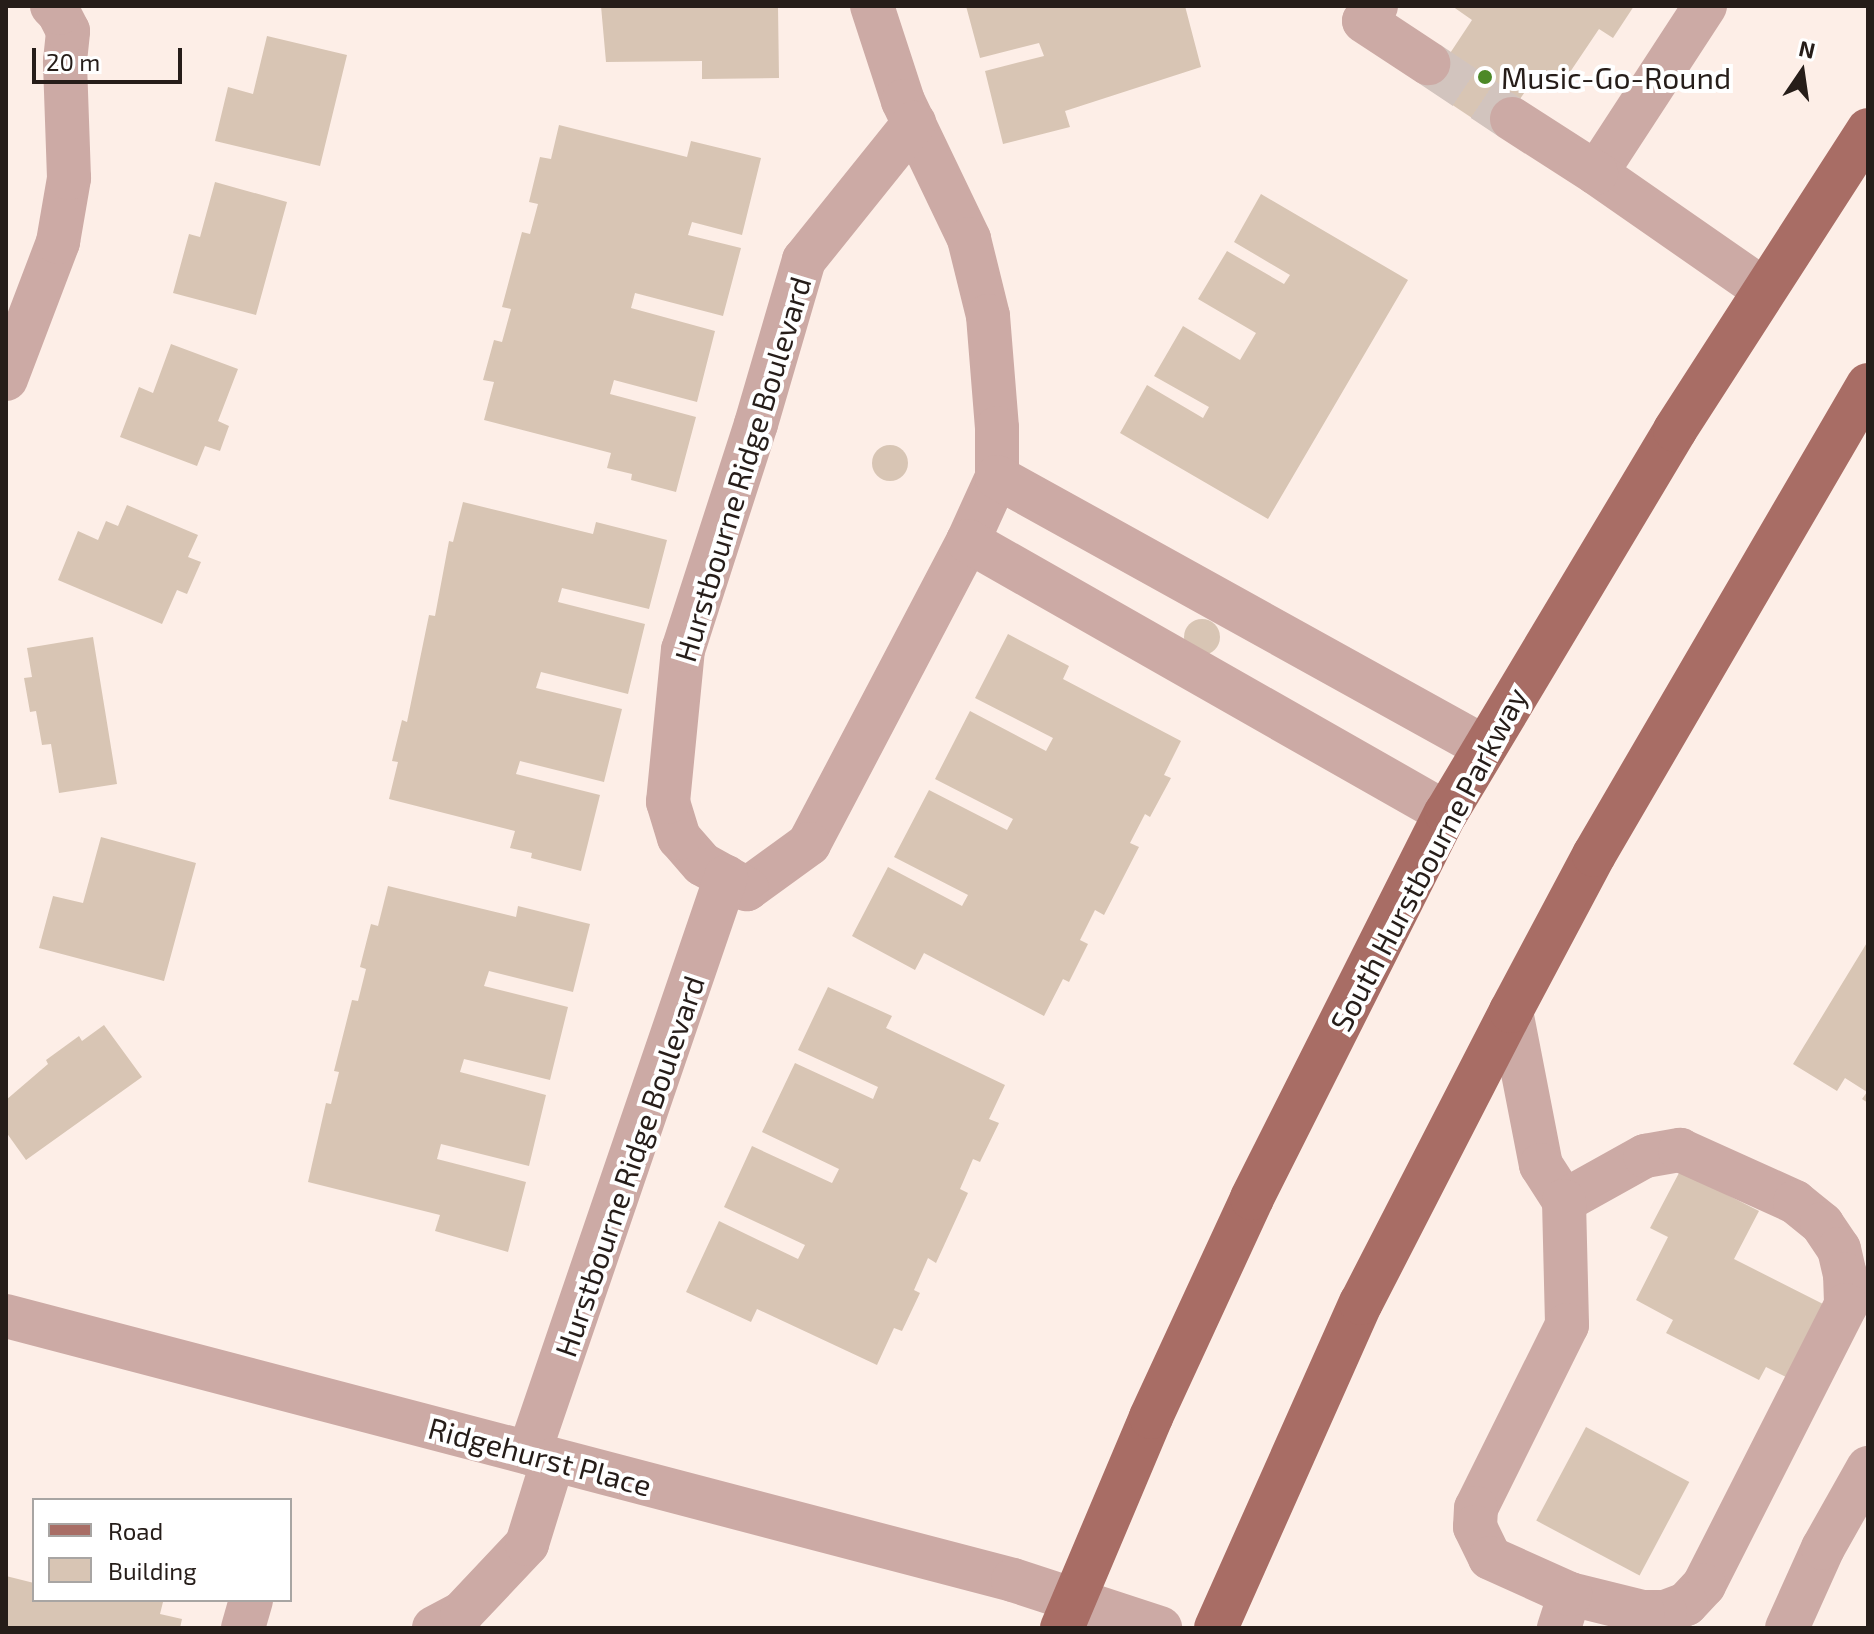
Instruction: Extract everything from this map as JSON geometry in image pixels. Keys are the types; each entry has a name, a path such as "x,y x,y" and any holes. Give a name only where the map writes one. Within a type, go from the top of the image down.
{"main road":[{"name":"South Hurstbourne Parkway","path":"1067,1615 1151,1417 1252,1198 1446,813 1763,289 1868,130"},
{"path":"1216,1628 1361,1303 1511,1011 1602,842 1868,385"}],"street":[{"path":"6,379 54,255 69,178 65,61 68,31 52,6"},
{"path":"726,877 747,889 809,844 968,541 997,477 997,428 988,316 969,239 914,123 872,6"},
{"path":"1596,173 1705,6"},
{"path":"1367,11 1428,63"},
{"path":"1512,119 1763,289"},
{"name":"Hurstbourne Ridge Boulevard","path":"434,1628 462,1613 527,1544 541,1457 726,877 702,864 679,838 668,802 683,650 756,424 804,260 914,123"},
{"path":"997,477 1484,747"},
{"path":"968,541 1446,813"},
{"path":"1511,1011 1541,1165 1564,1201 1567,1325 1476,1508 1475,1527 1490,1558 1565,1611 1665,1612 1686,1604 1704,1585 1846,1305 1845,1274 1839,1249 1822,1224 1795,1202 1680,1150 1645,1156 1564,1201"},
{"name":"Ridgehurst Place","path":"6,1316 1013,1580 1067,1615 1160,1628"},
{"path":"1791,1627 1823,1548 1868,1468"},
{"path":"243,1628 250,1602"}],"building":[{"path":"601,6 778,6 779,78 702,79 702,61 606,62"},
{"path":"966,6 1185,6 1201,67 1065,111 1070,127 1003,144 985,71 1044,56 1039,43 980,58"},
{"name":"Music-Go-Round","path":"1452,6 1634,6 1613,38 1599,29 1562,84 1540,70 1496,134 1427,88 1472,20"},
{"path":"267,36 347,55 320,166 215,141 228,87 253,94"},
{"path":"559,125 687,157 691,141 761,158 742,235 692,222 688,235 741,248 723,316 635,293 631,308 715,331 697,402 614,380 610,394 696,417 676,492 631,480 632,474 607,468 611,453 484,420 494,382 483,380 494,340 502,342 511,309 502,307 522,232 530,234 538,204 529,202 540,157 551,159"},
{"path":"215,182 287,202 256,315 173,293 189,234 200,237"},
{"path":"1261,194 1408,280 1268,519 1120,433 1147,385 1203,418 1209,407 1154,376 1183,326 1240,360 1256,333 1198,299 1227,251 1284,284 1290,275 1234,242"},
{"path":"171,344 238,369 218,421 229,426 220,451 205,446 197,466 120,437 139,387 153,393"},
{"path":"890,445 903,450 908,463 903,476 890,481 877,476 872,463 877,450"},
{"path":"463,502 593,534 596,522 667,540 649,609 562,588 558,602 645,624 628,694 541,672 536,688 622,709 604,782 520,761 516,774 600,795 581,871 531,858 532,853 510,848 515,831 389,799 398,762 392,761 402,720 407,722 429,615 435,616 449,541 453,542"},
{"path":"127,505 198,535 188,557 201,562 187,594 177,590 162,624 58,580 78,531 98,540 106,521 118,526"},
{"path":"1202,619 1215,624 1220,637 1215,650 1202,655 1189,650 1184,637 1189,624"},
{"path":"1008,634 1069,666 1063,679 1181,741 1164,775 1171,778 1150,817 1145,814 1130,843 1139,847 1104,915 1095,910 1080,940 1088,944 1069,982 1063,979 1044,1016 924,953 915,970 852,936 888,867 962,906 968,895 894,857 929,790 1007,830 1013,819 935,779 970,711 1046,751 1053,738 975,698"},
{"path":"93,637 117,784 59,793 51,744 42,745 36,711 30,712 24,678 32,677 27,648"},
{"path":"101,837 196,863 164,981 39,948 53,896 83,903"},
{"path":"388,886 516,917 518,906 590,924 573,992 489,971 484,986 568,1007 550,1080 464,1059 460,1072 546,1095 529,1166 441,1144 437,1159 526,1182 508,1252 435,1231 440,1215 308,1182 326,1103 331,1104 339,1072 334,1071 352,1000 358,1001 366,969 360,967 371,924 378,926"},
{"path":"1868,941 1868,1103 1862,1099 1867,1092 1845,1078 1837,1091 1793,1064"},
{"path":"828,987 892,1016 886,1028 1005,1085 989,1119 999,1123 980,1162 973,1159 960,1189 968,1193 936,1263 928,1258 914,1290 920,1293 902,1331 894,1328 877,1365 757,1309 751,1322 686,1292 719,1221 798,1259 805,1245 724,1207 752,1146 832,1183 839,1169 762,1132 795,1063 873,1099 878,1087 798,1050"},
{"path":"104,1025 142,1077 26,1160 6,1132 6,1100 48,1064 46,1060 79,1036 82,1041"},
{"path":"1680,1171 1759,1211 1734,1259 1827,1306 1790,1379 1766,1367 1759,1380 1666,1333 1673,1320 1636,1300 1668,1237 1650,1228"},
{"path":"1586,1427 1689,1482 1640,1576 1536,1521"},
{"path":"6,1576 32,1582 32,1602 163,1602 160,1614 182,1619 180,1628 6,1628"}],"tunnel":[{"path":"1428,63 1512,119"}],"place":[{"name":"Music-Go-Round","path":"1485,77"}]}
